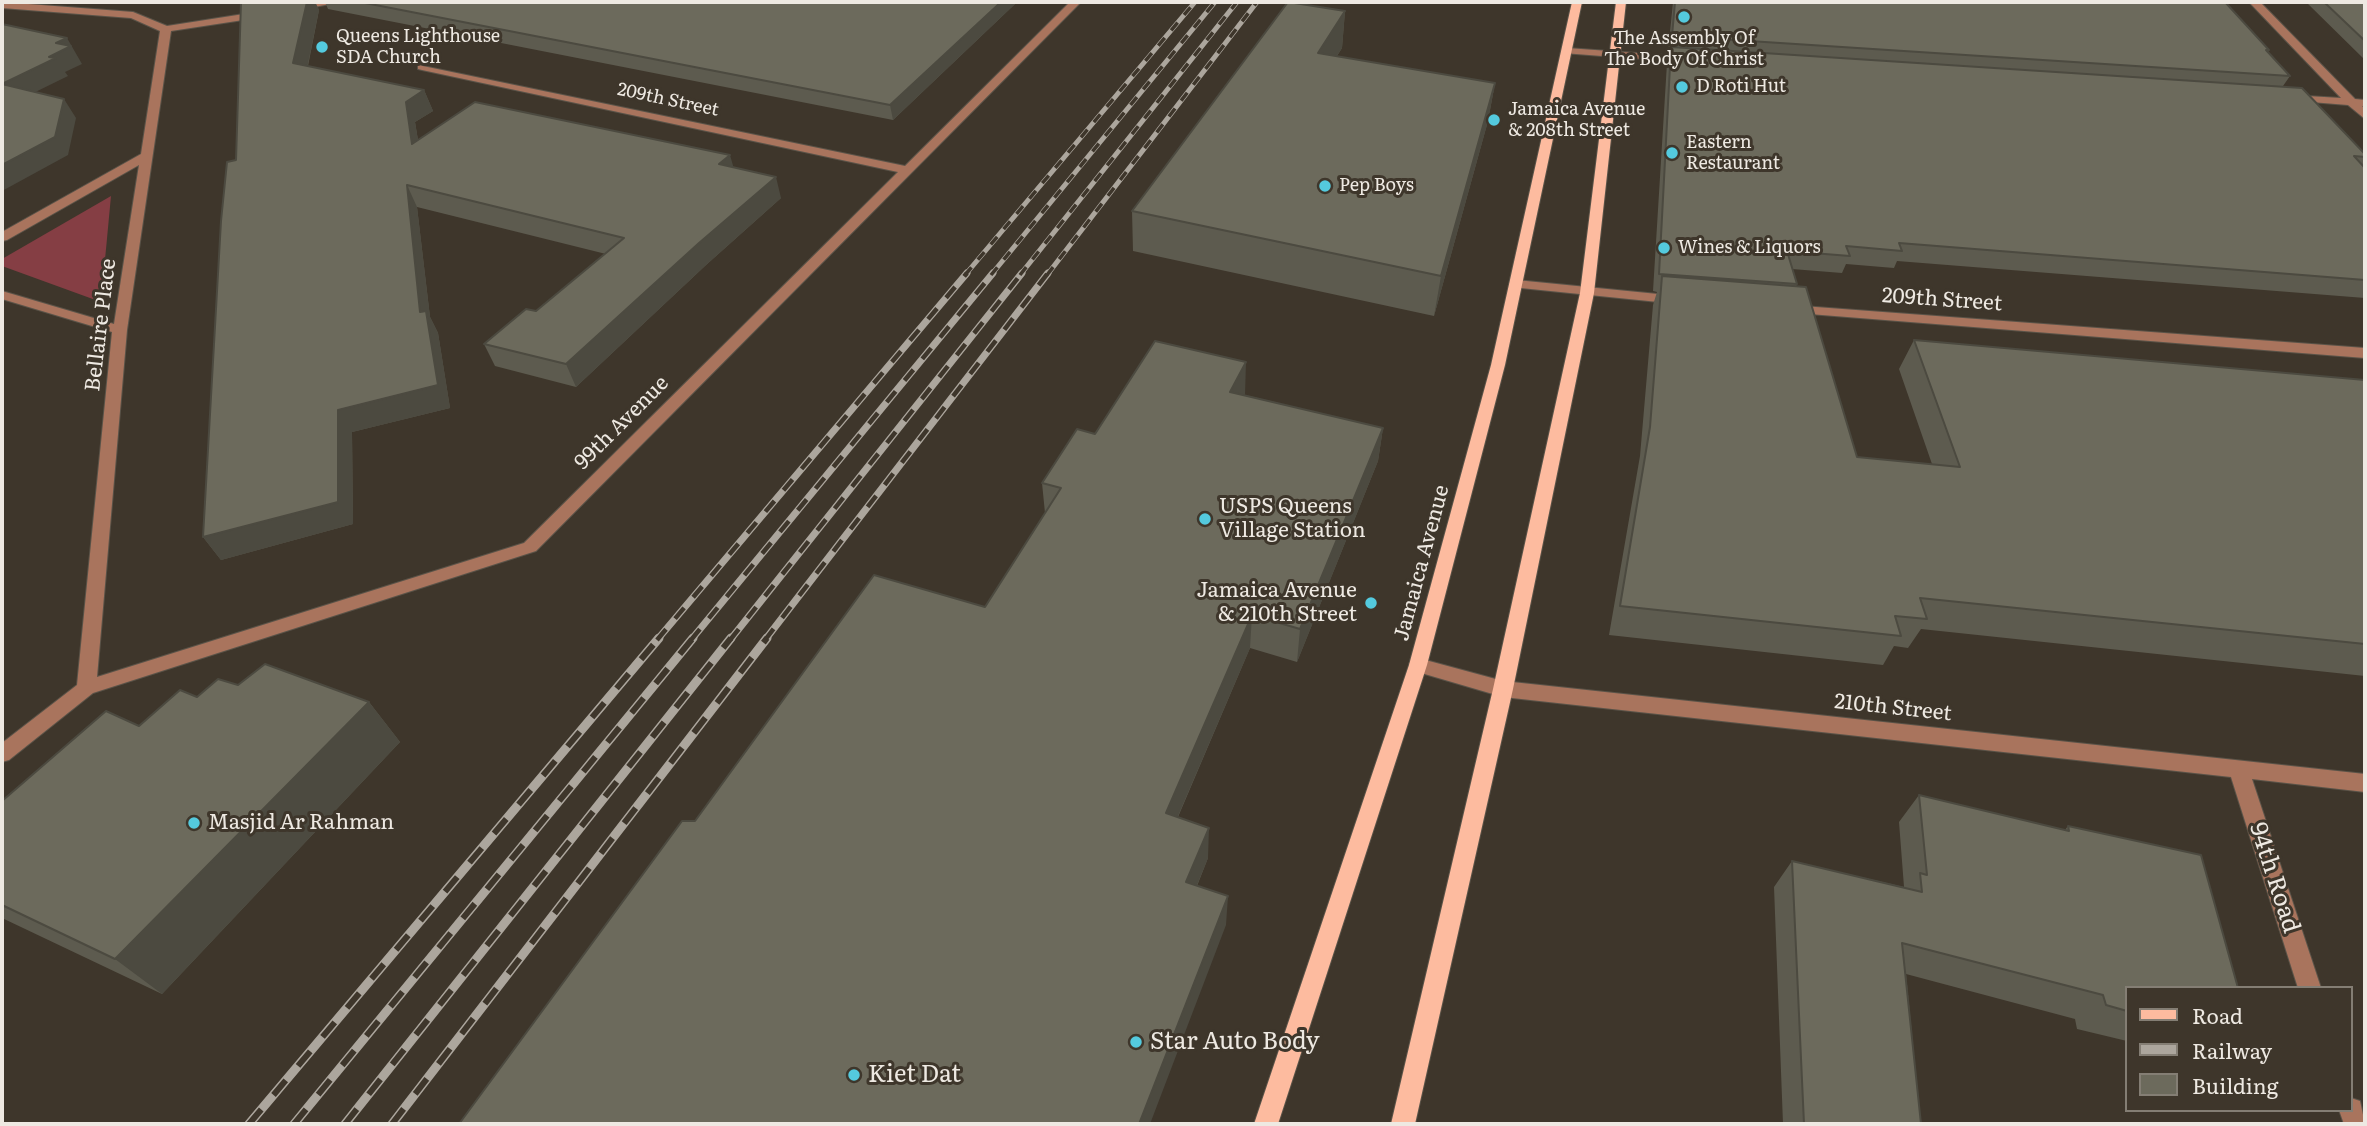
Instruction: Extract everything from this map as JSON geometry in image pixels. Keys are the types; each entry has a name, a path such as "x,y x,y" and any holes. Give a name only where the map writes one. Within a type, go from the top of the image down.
{"main road":[{"name":"Jamaica Avenue","path":"1266,1124 1419,666 1499,365 1577,2"},
{"path":"1403,1124 1503,689 1587,293 1621,2"}],"street":[{"path":"283,10 335,2"},
{"name":"99th Avenue","path":"86,688 530,547 1076,2"},
{"path":"2255,2 2365,116"},
{"path":"2,5 133,15 166,29 270,12"},
{"name":"Bellaire Place","path":"86,688 120,330 166,29"},
{"path":"1567,51 1702,60"},
{"name":"209th Street","path":"422,67 907,170"},
{"path":"2278,97 2365,103"},
{"path":"2,237 146,156"},
{"path":"1516,284 1691,301"},
{"path":"2,295 120,330"},
{"name":"209th Street","path":"1774,308 2365,353"},
{"name":"210th Street","path":"1419,666 1503,689 2365,783"},
{"path":"2,754 86,688"},
{"name":"94th Road","path":"2238,768 2309,986"}],"shaded area":[{"path":"111,196 101,302 2,266 2,259"}],"building":[{"path":"241,2 307,2 293,63 424,90 406,102 412,144 475,102 730,155 719,164 776,177 566,364 484,344 526,309 536,311 624,238 407,185 420,312 426,311 438,385 338,410 338,502 203,537 221,221 227,162 236,160"},
{"path":"360,2 1001,2 890,105"},
{"name":"Pep Boys","path":"1288,2 1345,11 1318,53 1495,83 1441,276 1132,211"},
{"path":"1675,2 2225,2 2290,76 1672,36"},
{"path":"2324,2 2365,2 2365,41"},
{"path":"2,24 67,38 56,43 71,46 49,57 56,58 2,84"},
{"path":"1671,47 2302,88 2365,154 2365,157 2354,156 2365,168 2365,280 1899,243 1902,251 1846,246 1850,256 1787,251 1797,284 1659,274"},
{"path":"2,84 64,99 55,137 2,165"},
{"path":"1662,276 1806,287 1857,457 1960,467 1914,340 2365,380 2365,644 1920,598 1927,619 1895,616 1901,636 1620,606 1650,427"},
{"path":"1155,341 1246,362 1230,392 1383,428 1300,629 1252,615 1166,813 1209,828 1186,882 1228,896 1139,1124 459,1124 682,821 695,821 874,575 985,607 1061,488 1042,483 1077,429 1095,434"},
{"name":"Masjid Ar Rahman","path":"265,664 369,702 115,959 2,905 2,801 106,711 139,726 180,690 197,697 218,679 238,685"},
{"path":"1919,795 2069,831 2068,826 2201,855 2237,986 2126,986 2126,1011 2106,1005 2103,995 1902,943 1921,1124 1804,1124 1792,861 1922,892 1920,873 1927,875"}],"railway":[{"path":"965,275 1195,2"},
{"path":"991,275 1215,2"},
{"path":"1020,275 1237,2"},
{"path":"1047,275 1257,2"},
{"path":"657,640 967,273"},
{"path":"691,640 993,273"},
{"path":"730,640 1022,273"},
{"path":"765,640 1048,273"},
{"path":"249,1124 659,638"},
{"path":"294,1124 693,638"},
{"path":"345,1124 731,638"},
{"path":"392,1124 767,638"}],"place":[{"name":"The Assembly Of The Body Of Christ","path":"1684,17"},
{"name":"Queens Lighthouse SDA Church","path":"322,47"},
{"name":"D Roti Hut","path":"1682,87"},
{"name":"Jamaica Avenue & 208th Street","path":"1494,120"},
{"name":"Eastern Restaurant","path":"1672,153"},
{"name":"Pep Boys","path":"1325,186"},
{"name":"Wines & Liquors","path":"1664,248"},
{"name":"USPS Queens Village Station","path":"1205,519"},
{"name":"Jamaica Avenue & 210th Street","path":"1371,603"},
{"name":"Masjid Ar Rahman","path":"194,823"},
{"name":"Star Auto Body","path":"1136,1042"},
{"name":"Kiet Dat","path":"854,1075"}]}
